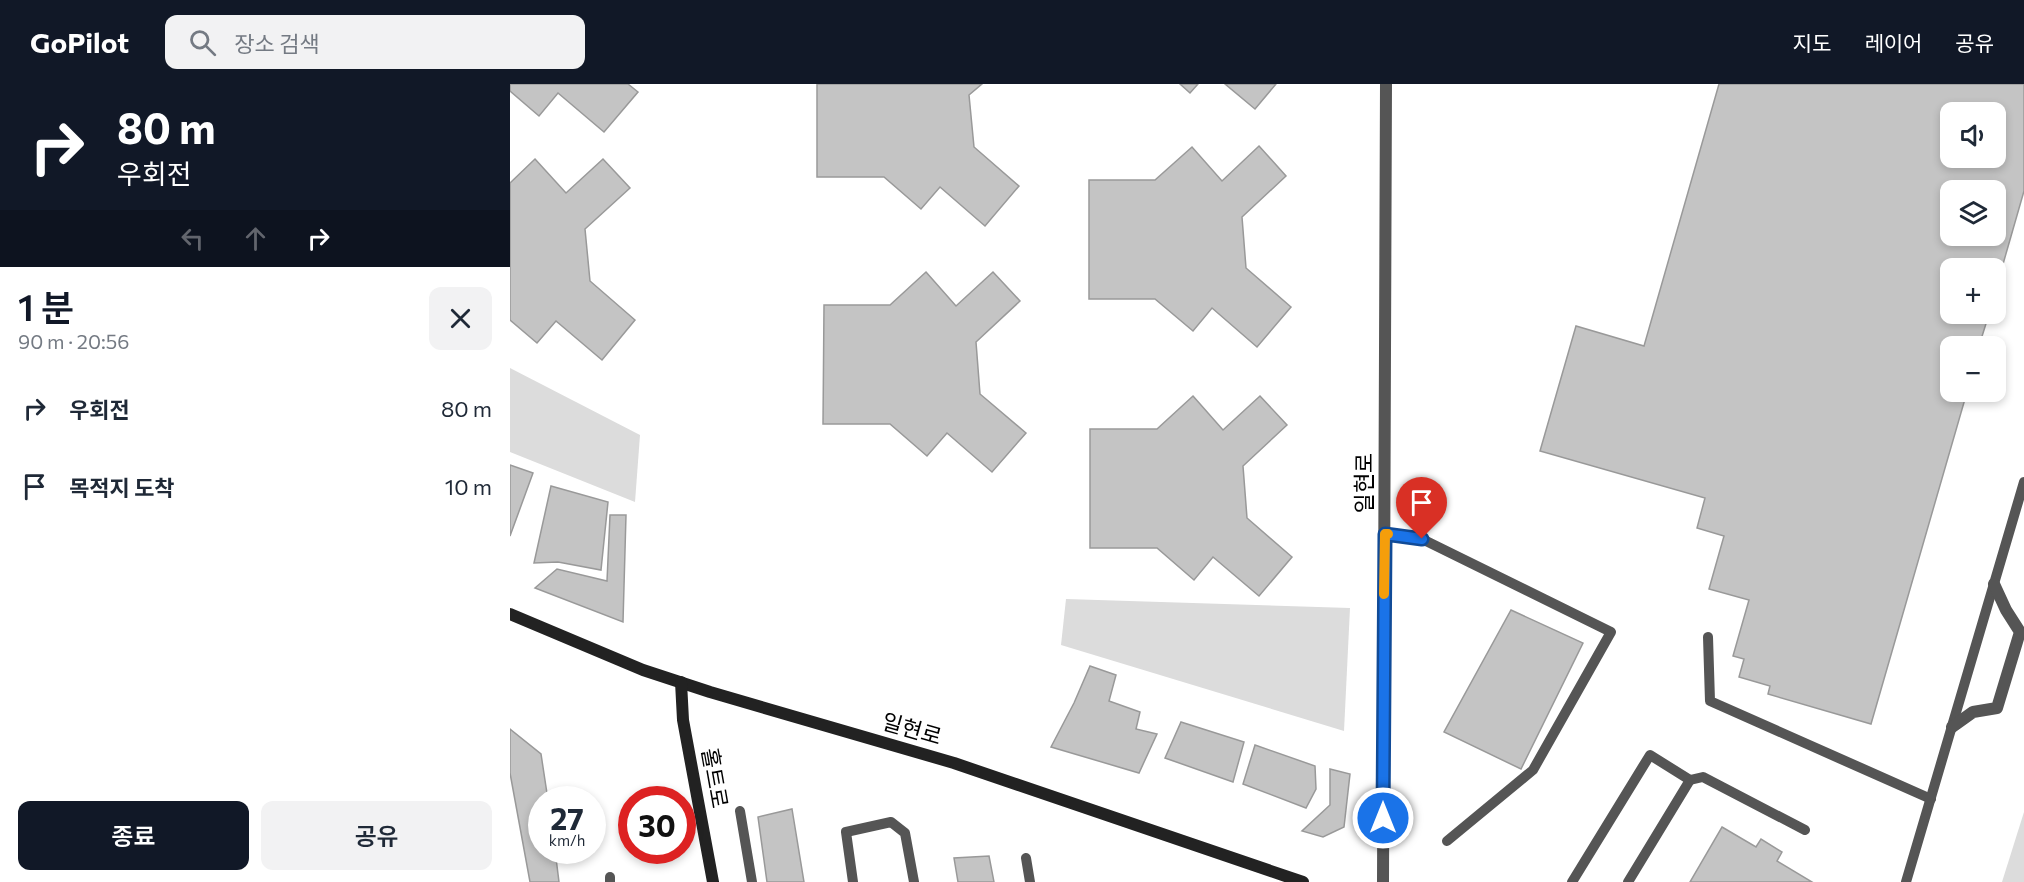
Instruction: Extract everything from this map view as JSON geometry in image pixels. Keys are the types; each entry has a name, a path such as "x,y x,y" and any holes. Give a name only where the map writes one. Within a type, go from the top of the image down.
{"main road":[{"name":"일현로","path":"510,614 643,670 954,763 1303,882"},
{"name":"홀트로","path":"681,682 683,720 713,882"}],"street":[{"name":"일현로","path":"1383,882 1386,84"},
{"path":"1952,727 1973,712 1997,708 2020,633 1994,584"}],"lane":[{"path":"1906,882 2024,482"},
{"path":"1385,534 1422,539 1611,632 1533,770 1447,841"},
{"path":"1708,637 1710,701 1931,798"},
{"path":"1572,882 1650,755 1690,780 1703,777 1805,830"},
{"path":"1628,882 1690,780"},
{"path":"740,812 752,882"},
{"path":"853,882 846,832 891,822 905,833 914,882"},
{"path":"1026,858 1030,882"}],"shaded area":[{"path":"510,368 640,435 635,502 510,452"},
{"path":"1066,599 1350,608 1344,731 1061,645"},
{"path":"2024,812 2024,882 2002,882"}],"building":[{"path":"510,84 628,84 638,92 604,132 558,93 539,116 510,91"},
{"path":"817,84 982,84 969,95 974,147 1019,186 985,226 940,187 921,209 884,177 817,177"},
{"path":"1180,84 1198,84 1190,93"},
{"path":"1225,84 1276,84 1255,109"},
{"path":"1719,84 2024,84 2024,191 2005,258 1940,258 1940,324 1986,324 1982,336 1940,336 1940,402 1964,402 1871,724 1768,694 1770,686 1739,677 1744,659 1733,656 1749,600 1709,589 1724,536 1697,528 1705,498 1540,451 1576,326 1644,346"},
{"path":"1259,146 1286,176 1242,217 1246,268 1291,307 1257,347 1212,308 1193,331 1155,299 1089,299 1089,180 1155,180 1192,147 1222,181"},
{"path":"535,159 566,193 603,159 630,188 585,229 590,281 635,320 602,360 556,321 537,343 510,320 510,183"},
{"path":"926,272 956,306 993,272 1020,301 976,342 980,394 1026,433 992,472 947,433 927,456 890,424 823,424 824,305 890,305"},
{"path":"1193,396 1223,430 1260,396 1287,425 1243,466 1247,518 1292,557 1259,596 1213,557 1194,580 1157,548 1090,548 1090,429 1157,429"},
{"path":"510,465 533,473 510,536"},
{"path":"551,486 608,502 601,570 558,562 534,563"},
{"path":"610,515 626,515 623,622 535,588 557,569 607,581"},
{"path":"1511,610 1583,643 1521,769 1444,732"},
{"path":"1090,666 1116,675 1109,701 1140,712 1136,729 1157,734 1139,773 1051,747"},
{"path":"1181,722 1244,742 1233,782 1165,758"},
{"path":"510,729 541,754 546,786 528,786 528,864 557,864 559,882 530,882 510,773"},
{"path":"1255,745 1315,766 1316,789 1306,808 1243,784"},
{"path":"1330,769 1350,774 1344,827 1323,837 1302,831 1330,805"},
{"path":"792,809 804,882 767,882 758,817"},
{"path":"1722,827 1756,847 1761,839 1782,852 1777,861 1812,882 1690,882"},
{"path":"989,856 994,882 958,882 954,858"}],"slow traffic":[{"path":"1384,594 1385,534 1388,534"}],"route":[{"path":"1383,818 1385,534 1422,539"}]}
